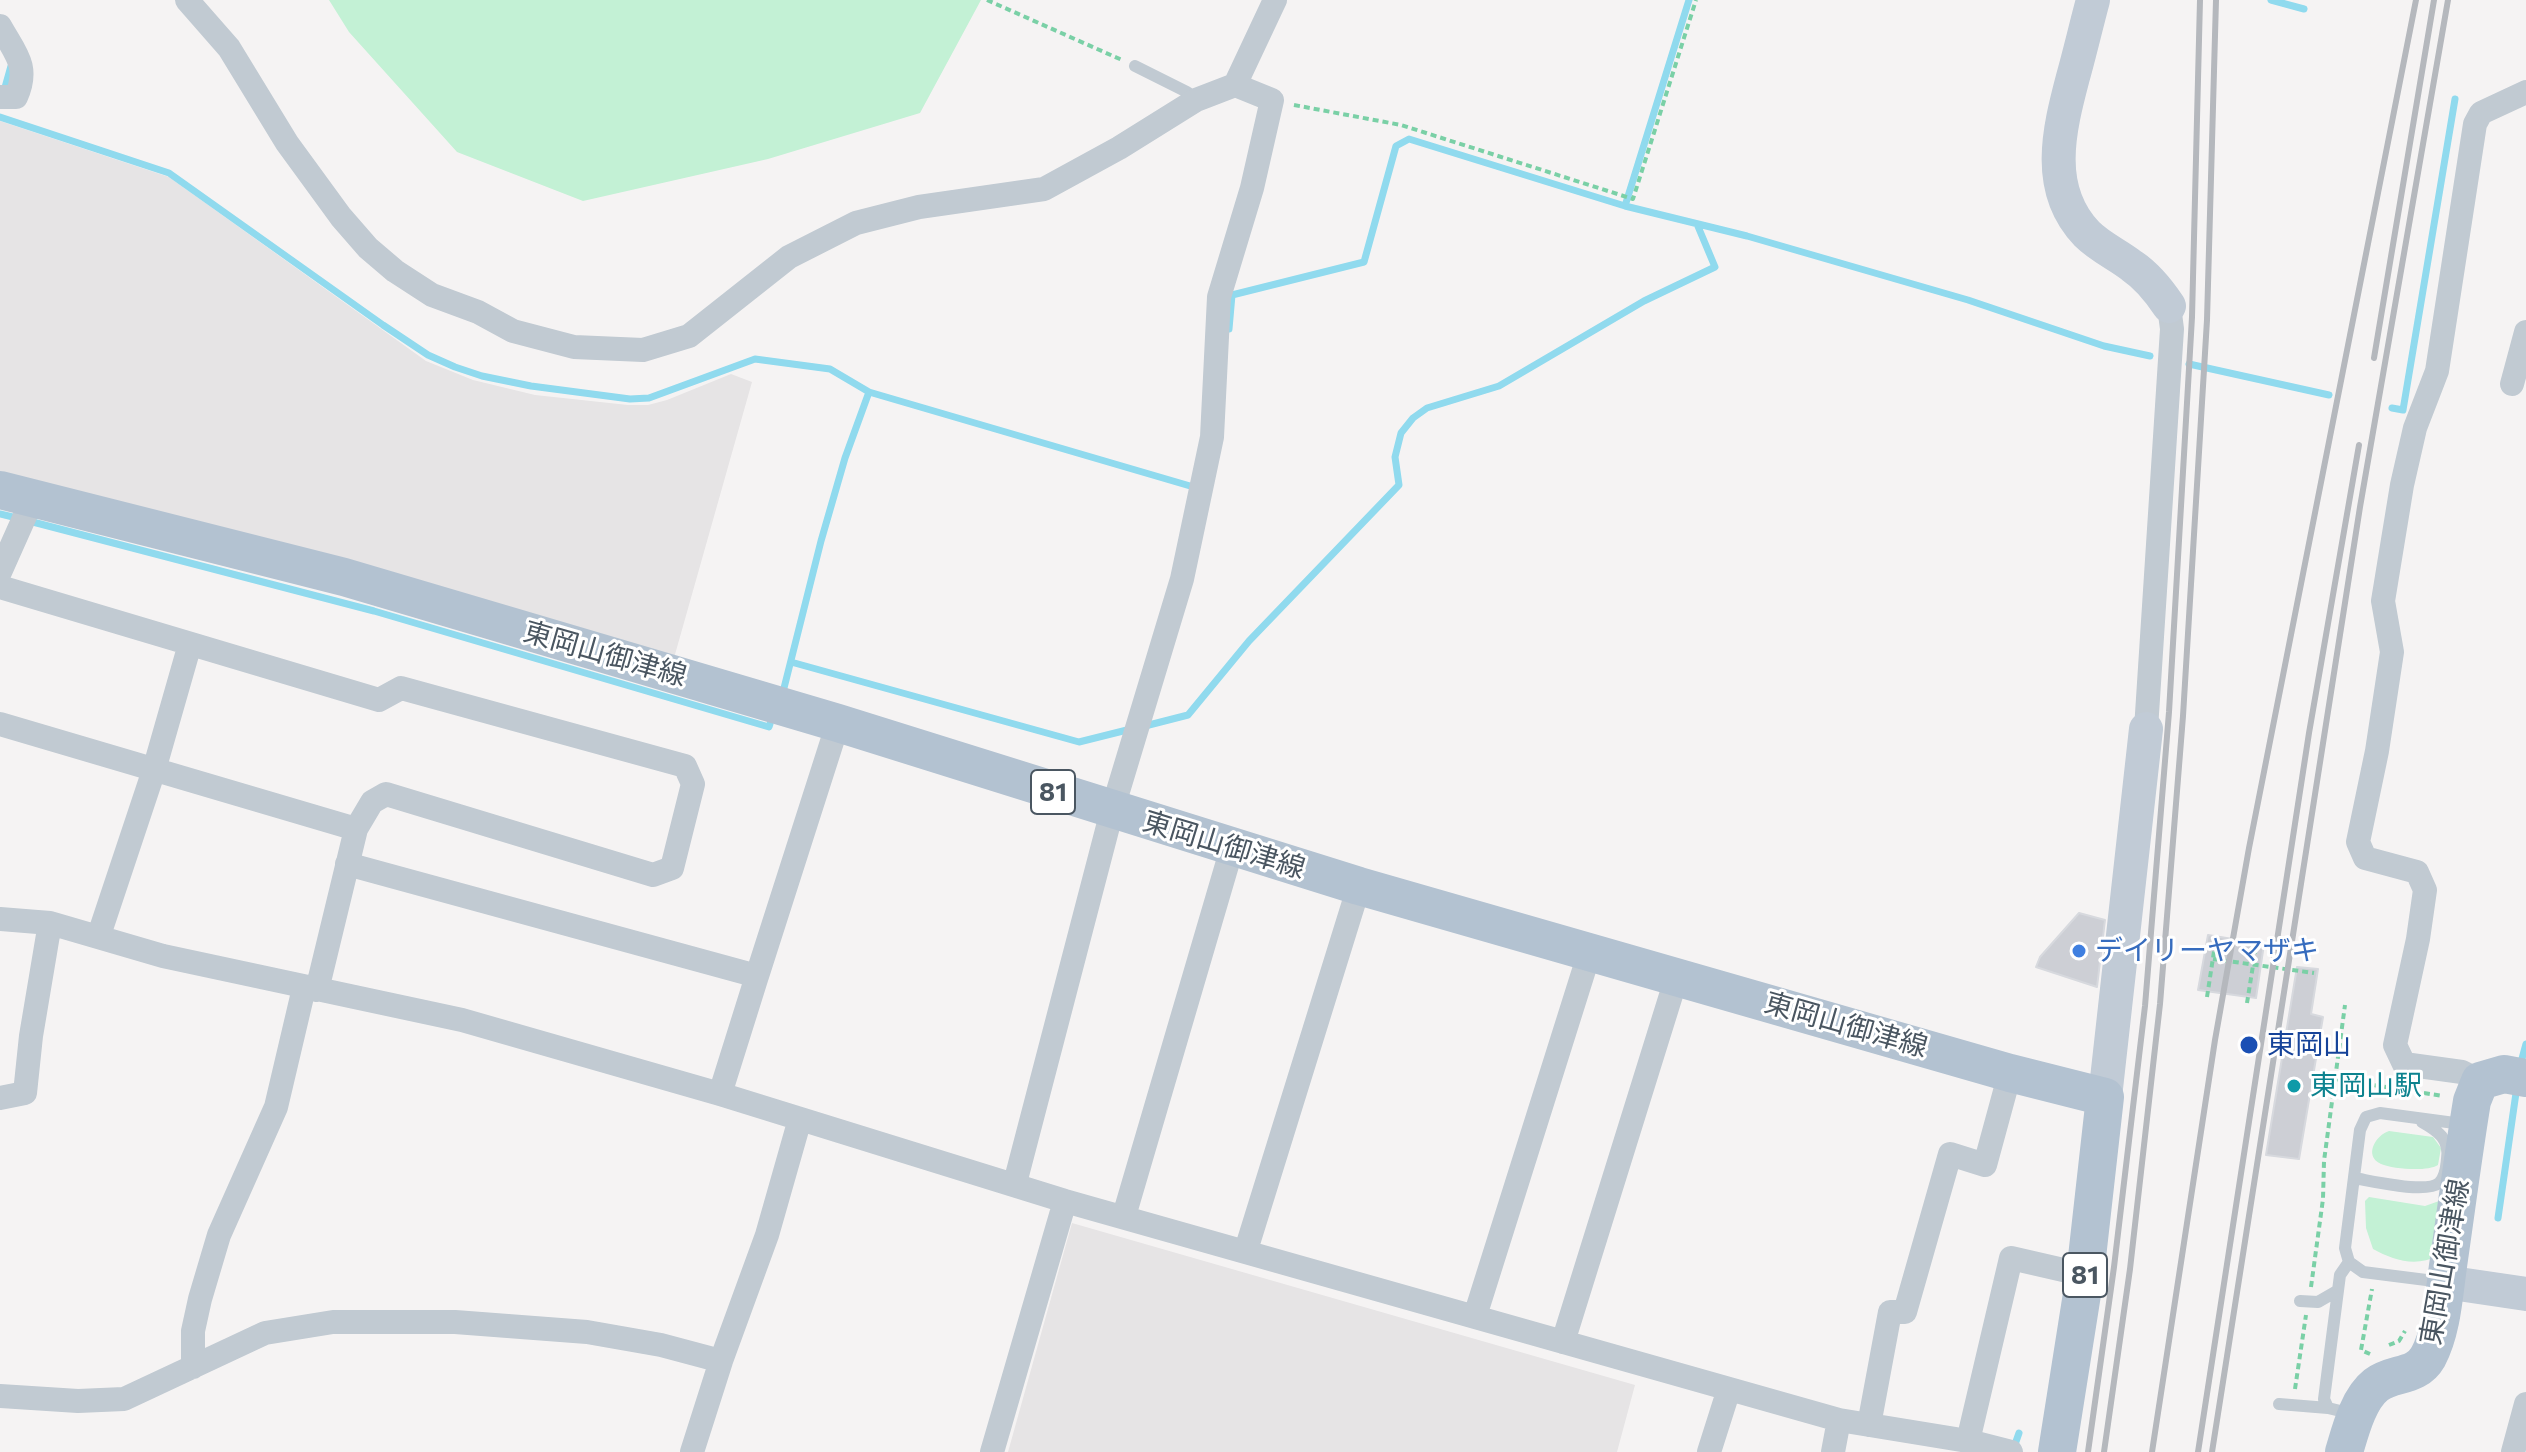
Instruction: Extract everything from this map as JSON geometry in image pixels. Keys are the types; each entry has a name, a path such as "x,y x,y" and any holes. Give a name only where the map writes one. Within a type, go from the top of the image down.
{"main road":[{"name":"東岡山御津線","path":"20,507 344,577 838,723 1359,886 2010,1073 2105,1097"},
{"path":"2480,1081 2504,1074 2526,1078"},
{"name":"東岡山御津線","path":"2344,1452 2343,1412 2375,1386 2413,1372 2427,1359 2445,1282 2457,1111 2472,1101 2480,1081"},
{"name":"81","path":"2057,1452 2085,1275 2105,1097"}],"street":[{"path":"187,0 229,48 287,143 341,217 368,248 395,271 432,295 478,312 513,331 574,347 643,350 689,336 789,257 856,223 919,207 1044,189 1119,148 1196,100 1235,85 1272,100 1252,188 1219,297 1212,437 1203,486 1161,653 1112,811 1015,1183"},
{"path":"1235,85 1275,0"},
{"path":"2093,0 2061,126 2057,152 2063,190 2069,206 2088,235 2134,267 2159,292 2169,306 2172,329 2146,729 2105,1097"},
{"path":"0,26 22,63 23,74 16,97 0,97"},
{"path":"2480,1081 2462,1072 2404,1064 2395,1045 2418,939 2425,890 2417,872 2365,858 2358,842 2377,751 2392,652 2383,601 2402,485 2415,428 2437,371 2475,124 2481,113 2526,92"},
{"path":"2512,384 2526,332"},
{"path":"0,572 20,507"},
{"path":"0,587 379,700 401,688 685,766 693,784 672,868 653,875 386,794 372,802 356,829 276,1107 219,1235 193,1331 193,1367"},
{"path":"99,935 154,770 190,644"},
{"path":"720,1094 838,723"},
{"path":"0,724 356,829"},
{"path":"1124,1216 1232,848"},
{"path":"347,864 757,976"},
{"path":"1246,1250 1359,886"},
{"path":"0,919 50,923 163,956 462,1020 720,1094 1065,1201 1839,1420 1968,1441 2011,1452"},
{"path":"0,1098 25,1093 50,923"},
{"path":"1475,1316 1590,951"},
{"path":"1563,1342 1677,976"},
{"path":"1869,1425 1890,1312 1905,1312 1950,1154 1985,1165 2010,1073"},
{"path":"692,1452 767,1235 800,1119"},
{"path":"992,1452 1065,1201"},
{"path":"1968,1441 2011,1258 2085,1275"},
{"path":"2445,1282 2526,1294"},
{"path":"0,1396 78,1401 124,1399 265,1333 333,1322 455,1322 587,1332 661,1345 721,1361"},
{"path":"1709,1452 1729,1389"},
{"path":"2513,1452 2526,1404"},
{"path":"1833,1452 1839,1420"}],"lane":[{"path":"1135,66 1187,92 1196,100"},
{"path":"2445,1282 2363,1272 2349,1262 2345,1248 2360,1130 2366,1117 2380,1113 2416,1118 2457,1111"},
{"path":"2354,1178 2427,1188 2439,1183 2444,1175 2448,1150 2442,1134 2416,1118"},
{"path":"2343,1412 2324,1399 2337,1288 2340,1275 2349,1262"},
{"path":"2304,1302 2318,1302 2337,1288"},
{"path":"2279,1404 2343,1412"}],"path":[{"path":"987,0 1135,66"},
{"path":"1272,100 1401,125 1633,199 1696,0"},
{"path":"2207,997 2215,945"},
{"path":"2247,1003 2255,953"},
{"path":"2213,959 2314,973"},
{"path":"2294,1396 2304,1302 2312,1276 2323,1199 2324,1161 2345,1005"},
{"path":"2335,1079 2457,1111"},
{"path":"2312,1276 2337,1288 2384,1289"},
{"path":"2372,1288 2361,1350 2367,1355 2399,1341 2408,1326"}],"shaded area":[{"path":"0,121 169,177 426,361 473,380 535,395 628,405 648,405 667,400 731,374 752,382 674,658 0,476"},
{"path":"1072,1223 1635,1385 1617,1452 1008,1452"}],"green space":[{"path":"329,0 981,0 920,113 768,159 583,201 457,152 349,32"},
{"path":"2389,1131 2433,1137 2441,1148 2438,1165 2410,1169 2381,1164 2373,1156 2373,1146"},
{"path":"2369,1197 2425,1206 2442,1200 2438,1255 2413,1262 2373,1249 2366,1228 2365,1201"}],"building":[{"path":"2079,913 2105,920 2097,987 2036,967 2040,957"},
{"path":"2208,935 2264,944 2256,998 2198,990"},
{"name":"東岡山駅","path":"2297,967 2318,969 2311,1014 2323,1017 2299,1159 2266,1155"}],"waterway":[{"path":"1625,206 1689,0"},
{"path":"2271,0 2304,9"},
{"path":"4,91 11,66"},
{"path":"2392,408 2403,410 2455,99"},
{"path":"0,117 169,173 428,355 482,376 630,399 649,398 755,359 830,369 869,392 1197,488"},
{"path":"1229,329 1232,295 1364,262 1396,146 1409,139 1625,206 1747,236 1968,300 2104,346 2150,356"},
{"path":"1145,726 1188,715 1249,641 1399,485 1395,457 1401,433 1413,418 1427,408 1499,386 1644,301 1715,267 1697,224"},
{"path":"2189,364 2329,395"},
{"path":"783,692 821,541 845,458 869,392"},
{"path":"0,514 17,518"},
{"path":"29,521 374,611 769,727 770,724"},
{"path":"791,662 1079,742 1131,729"},
{"path":"2520,1066 2526,1044"},
{"path":"2498,1218 2516,1093"},
{"path":"2013,1450 2019,1433"}],"railway":[{"path":"2088,1452 2145,1006 2169,712 2192,317 2200,0"},
{"path":"2104,1452 2130,1269 2160,1004 2183,716 2207,320 2216,0"},
{"path":"2152,1452 2215,1040 2249,848 2416,0"},
{"path":"2374,358 2434,0"},
{"path":"2212,1452 2360,507 2448,0"},
{"path":"2198,1452 2309,733 2359,445"}],"place":[{"name":"デイリーヤマザキ","path":"2079,951"},
{"name":"東岡山","path":"2249,1045"},
{"name":"東岡山駅","path":"2294,1086"}]}
